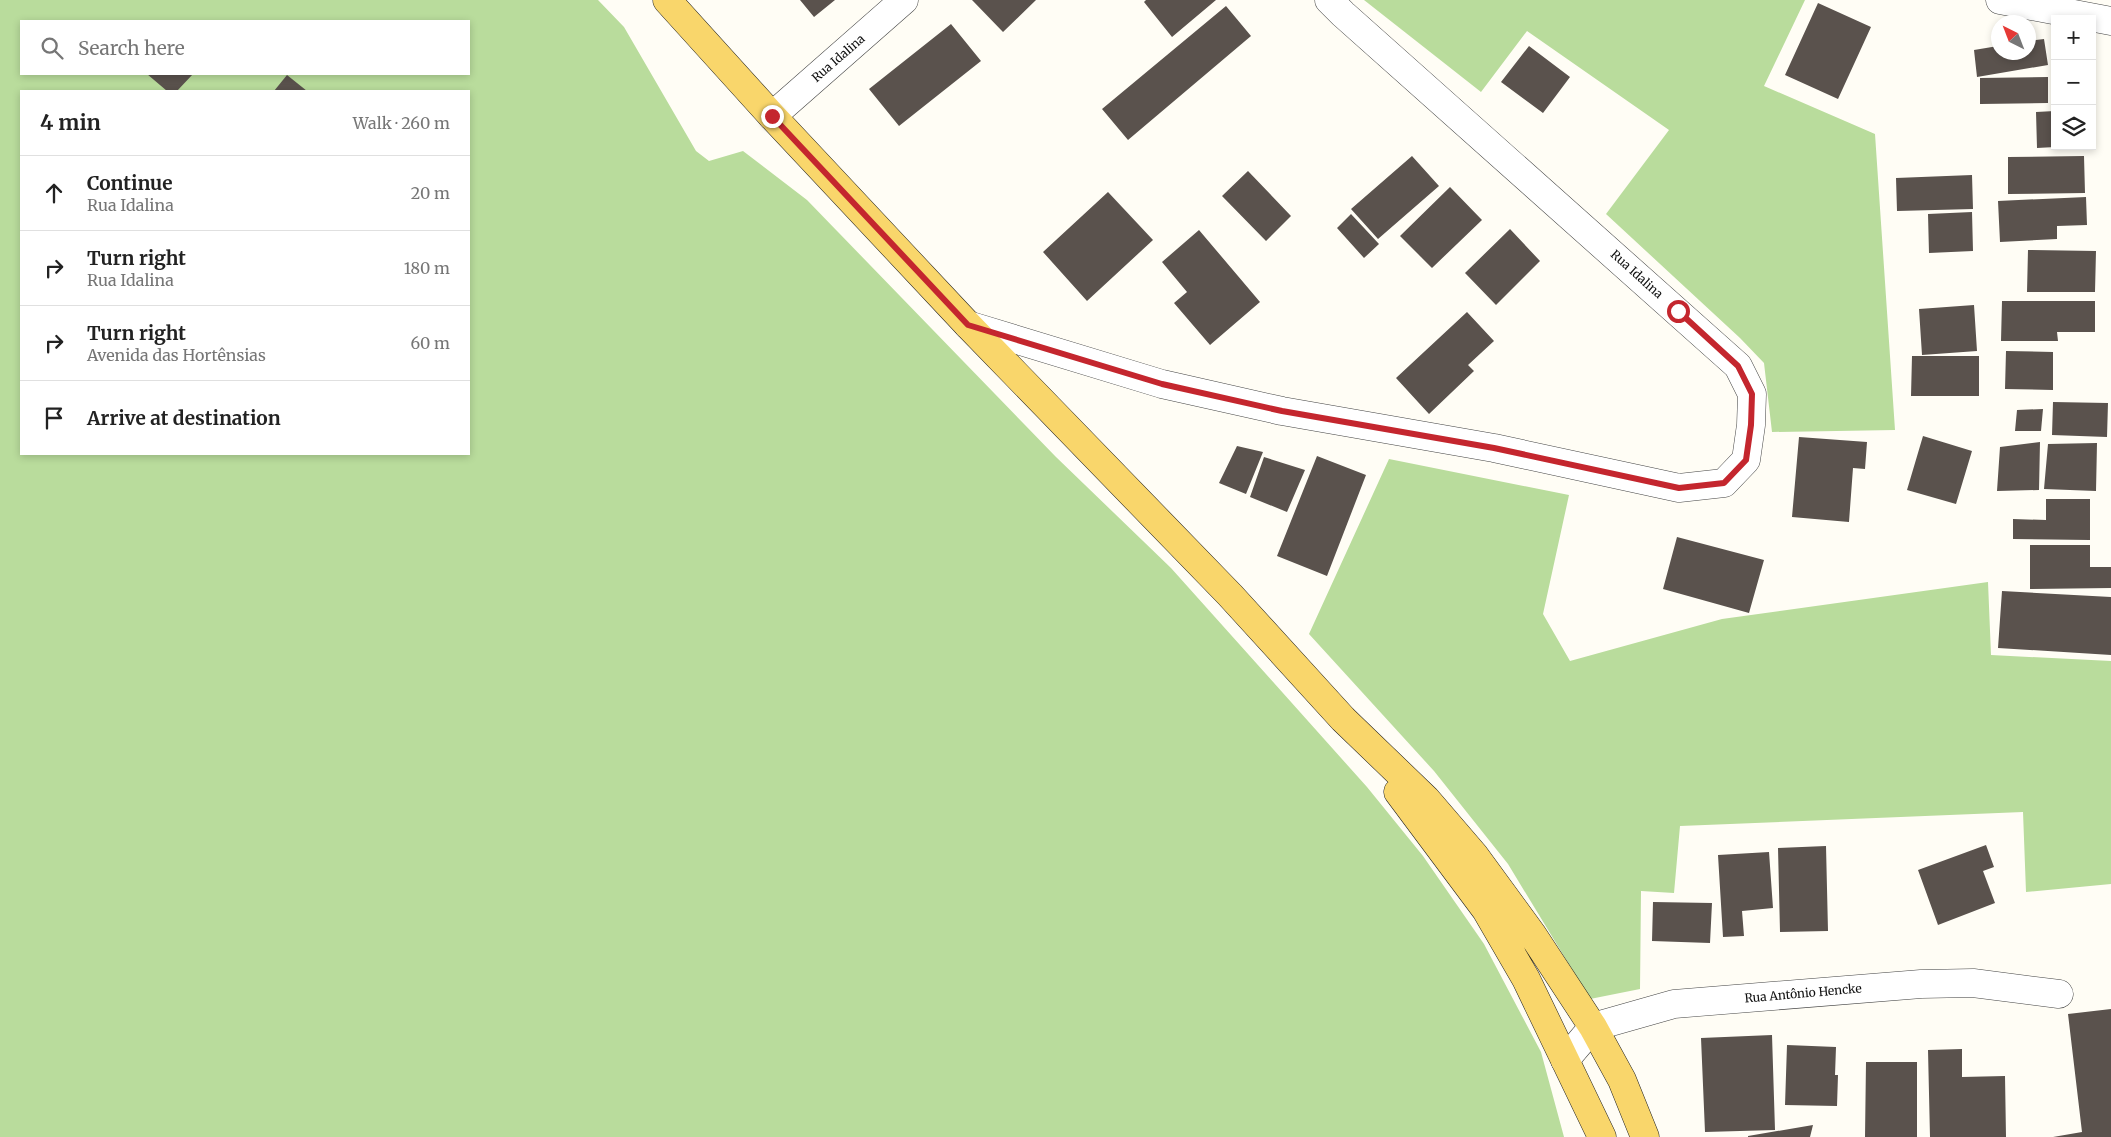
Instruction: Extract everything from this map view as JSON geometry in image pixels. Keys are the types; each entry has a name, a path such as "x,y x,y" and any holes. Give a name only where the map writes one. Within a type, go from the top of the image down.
{"main road":[{"path":"667,0 772,116 968,325 1230,595 1343,719 1426,799 1475,856 1532,934 1593,1027 1622,1080 1645,1137"},
{"path":"1343,719 1486,910 1526,979 1602,1137"}],"street":[{"name":"Rua Idalina","path":"772,116 904,0"},
{"name":"Rua Idalina","path":"968,325 1162,384 1282,411 1494,448 1679,488 1724,483 1746,460 1751,425 1752,394 1738,366 1329,0"},
{"path":"2000,0 2111,22"},
{"name":"Rua Antônio Hencke","path":"1593,1027 1674,1004 1921,984 1973,983 2059,994"},
{"path":"1565,1060 1593,1027"}],"green space":[{"path":"0,0 598,0 624,27 696,151 709,161 743,151 807,200 1056,457 1171,568 1367,787 1423,856 1484,944 1541,1052 1564,1137 0,1137"},
{"path":"1364,0 1805,0 1764,86 1875,134 1895,430 1772,432 1764,363 1740,338 1606,214 1669,130 1527,31 1481,92"},
{"path":"1389,459 1569,495 1543,614 1570,661 1722,619 1988,582 1991,655 2111,661 2111,884 2026,892 2023,812 1680,826 1674,893 1641,891 1640,989 1590,999 1508,864 1434,771 1309,634"}],"building":[{"path":"800,0 835,0 814,17"},
{"path":"972,0 1036,0 1003,32"},
{"path":"1146,0 1216,0 1172,37 1144,2"},
{"path":"1818,3 1871,27 1838,99 1785,75"},
{"path":"1226,6 1251,36 1128,140 1102,109"},
{"path":"951,24 981,61 899,126 869,89"},
{"path":"2044,39 2048,65 1977,77 1974,50 1991,47 1991,60 2036,60 2036,40"},
{"path":"1529,46 1570,77 1543,113 1501,82"},
{"path":"148,75 192,75 178,90 166,90"},
{"path":"287,75 306,90 275,90"},
{"path":"2048,77 2048,103 1980,104 1980,78"},
{"path":"2051,111 2051,147 2037,148 2036,112"},
{"path":"1412,156 1439,186 1378,239 1351,209"},
{"path":"2084,156 2085,193 2008,194 2008,157"},
{"path":"1248,171 1291,216 1266,241 1222,196"},
{"path":"1972,175 1973,209 1897,211 1896,178"},
{"path":"1450,187 1482,220 1432,268 1400,236"},
{"path":"1108,192 1153,240 1087,301 1043,252"},
{"path":"2086,197 2087,225 2057,226 2057,239 2000,242 1998,201"},
{"path":"1972,212 1973,251 1929,253 1928,214"},
{"path":"1351,214 1379,244 1364,258 1337,228"},
{"path":"1510,229 1540,261 1496,305 1465,273"},
{"path":"1199,230 1260,302 1210,345 1174,303 1187,292 1162,262"},
{"path":"2028,250 2096,251 2095,292 2027,292"},
{"path":"2002,301 2095,301 2095,332 2057,332 2058,341 2001,341"},
{"path":"1974,305 1977,351 1922,355 1919,309"},
{"path":"1467,312 1494,341 1468,365 1474,371 1429,414 1396,378"},
{"path":"2006,351 2053,352 2053,390 2005,389"},
{"path":"1912,356 1979,356 1979,396 1911,396"},
{"path":"2053,402 2108,403 2107,437 2052,435"},
{"path":"2043,409 2041,431 2015,431 2017,410"},
{"path":"1923,436 1972,451 1956,504 1907,490"},
{"path":"1799,437 1867,442 1865,469 1853,468 1849,522 1792,517"},
{"path":"2040,442 2039,490 1997,491 2000,447"},
{"path":"2097,443 2096,491 2044,489 2048,444"},
{"path":"1237,446 1263,452 1246,494 1219,483"},
{"path":"1317,456 1366,475 1327,576 1277,556"},
{"path":"1264,457 1305,470 1287,512 1250,497"},
{"path":"2046,499 2090,499 2090,540 2013,539 2013,519 2046,520"},
{"path":"1677,537 1764,560 1749,613 1663,589"},
{"path":"2030,545 2090,545 2090,567 2111,567 2111,588 2030,589"},
{"path":"2002,591 2111,597 2111,655 1998,648"},
{"path":"1986,845 1994,867 1983,871 1995,903 1938,925 1918,870"},
{"path":"1826,846 1828,931 1780,932 1778,848"},
{"path":"1769,852 1773,908 1742,911 1744,936 1723,937 1718,855"},
{"path":"1653,902 1712,903 1710,943 1652,941"},
{"path":"2111,1009 2111,1137 2053,1137 2082,1132 2068,1014"},
{"path":"1772,1035 1775,1130 1705,1132 1701,1038"},
{"path":"1787,1045 1836,1047 1835,1075 1838,1075 1837,1106 1785,1105"},
{"path":"1962,1049 1962,1077 2005,1076 2006,1137 1930,1137 1928,1050"},
{"path":"1866,1062 1917,1062 1917,1137 1865,1137"},
{"path":"1813,1125 1810,1137 1748,1137 1748,1136"}],"route":[{"path":"772,116 968,325 1162,384 1282,411 1494,448 1679,488 1724,483 1746,460 1751,425 1752,394 1738,366 1678,311"}]}
